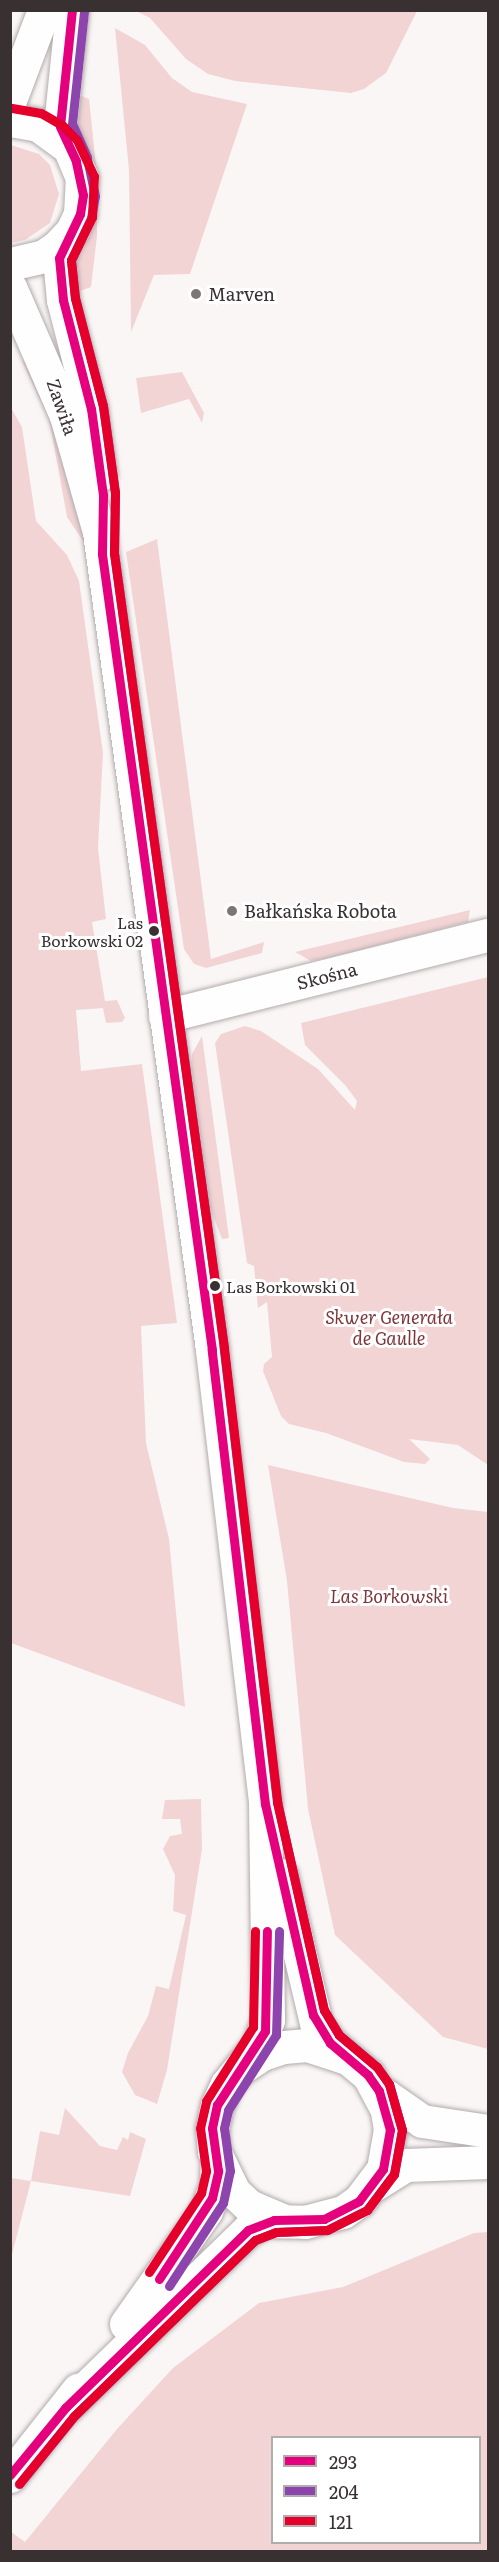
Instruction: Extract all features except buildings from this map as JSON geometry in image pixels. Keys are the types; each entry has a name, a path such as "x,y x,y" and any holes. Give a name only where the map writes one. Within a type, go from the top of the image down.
{"street":[{"path":"10,100 44,10"},
{"name":"Zawiła","path":"72,10 60,107 60,126 67,146 76,161 83,195 80,214 67,238 60,258 63,300 91,409 103,495 99,532"},
{"path":"10,120 38,125 67,146"},
{"name":"Zawiła","path":"10,264 44,256 67,238"},
{"name":"Zawiła","path":"10,287 58,395 99,532 212,1350 265,1804 268,2020 262,2039 243,2067 227,2084 217,2105 212,2127 217,2161 216,2185 206,2211 65,2408 10,2476"},
{"name":"Skośna","path":"165,1016 489,935"},
{"name":"Zawiła","path":"65,2408 248,2230 266,2221 324,2219 359,2201 383,2169 390,2130 379,2091 351,2060 330,2043 313,2015 265,1804"},
{"name":"Zawiła","path":"243,2067 262,2054 307,2045 330,2049 351,2060"},
{"path":"379,2091 422,2121 489,2131"},
{"name":"Zawiła","path":"217,2161 234,2192 249,2205 285,2221"},
{"path":"372,2186 406,2165 489,2162"}],"green space":[{"path":"136,11 417,11 386,73 364,89 351,93 235,81 208,74 186,59 150,18"},
{"path":"115,28 145,45 172,78 192,92 247,104 190,274 154,275 131,332 129,170"},
{"path":"74,93 89,99 97,175 97,236 91,287 74,293"},
{"path":"11,145 39,154 50,165 59,194 50,223 25,240 11,243"},
{"path":"26,348 43,385 87,547 67,517 49,418 23,363"},
{"path":"182,372 204,413 202,423 189,399 141,413 136,378"},
{"path":"10,406 22,427 36,521 67,555 79,581 103,753 98,848 106,919 92,922 105,1001 117,1000 125,1018 122,1022 106,1023 103,1008 76,1010 81,1071 142,1064 177,1323 141,1326 146,1443 169,1539 185,1707 11,1643"},
{"path":"157,539 211,959 264,942 262,953 206,968 194,964 184,949 126,552"},
{"path":"470,910 468,922 327,958 311,961 295,952"},
{"name":"Skwer Generała de Gaulle","path":"488,977 488,1465 458,1445 409,1439 430,1459 425,1464 404,1462 326,1433 289,1424 281,1416 263,1371 264,1364 272,1357 267,1302 258,1308 254,1266 247,1263 215,1043 221,1034 245,1026 261,1031 318,1069 355,1110 357,1101 345,1085 305,1045 301,1023"},
{"path":"202,1036 229,1238 222,1239 210,1208 191,1067 192,1054"},
{"name":"Las Borkowski","path":"268,1465 453,1508 488,1512 488,2049 443,2037 335,1935 308,1809 287,1581"},
{"path":"201,1799 202,1849 167,2070 157,2104 135,2095 122,2072 128,2053 148,2016 156,1986 169,1989 186,1915 173,1911 175,1875 163,1849 170,1836 182,1834 180,1819 162,1819 165,1800"},
{"path":"65,2108 100,2146 117,2150 123,2137 128,2140 130,2132 146,2139 130,2196 31,2181 40,2131 59,2135"},
{"path":"11,2178 31,2181 11,2258"},
{"path":"488,2232 488,2551 11,2551 11,2532 25,2542 117,2429 173,2368 259,2303 343,2287 474,2233"}],"transit line":[{"name":"293","path":"10,2475 65,2408 248,2230 274,2220 324,2219 359,2201 383,2169 390,2130 379,2091 368,2075 330,2043 313,2015 265,1804 212,1350 102,554 103,495 91,409 63,300 59,258 80,214 83,195 76,161 60,126 72,10"},
{"name":"204","path":"19,2484 74,2416 255,2240 276,2232 327,2230 367,2210 394,2174 402,2130 389,2084 377,2067 339,2035 324,2010 277,1802 224,1348 114,553 115,493 103,406 75,298 71,260 91,218 95,196 87,157 72,124 84,11"},
{"name":"121","path":"12,108 41,113 62,125 77,140 94,176 92,217 71,260 75,298 103,406 115,493 114,553 224,1348 277,1802 324,2010 339,2035 377,2067 389,2084 402,2130 394,2174 367,2210 327,2230 276,2232 255,2240 74,2416 19,2484"},
{"name":"121","path":"149,2272 201,2193 206,2171 200,2128 206,2101 253,2027 255,1931"},
{"name":"293","path":"159,2279 212,2198 218,2171 212,2128 217,2105 265,2031 267,1931"},
{"name":"204","path":"169,2286 223,2203 230,2171 224,2128 228,2110 276,2035 279,1931"}],"place":[{"name":"Marven","path":"196,294"},
{"name":"Bałkańska Robota","path":"232,911"},
{"name":"Las Borkowski 02","path":"154,931"},
{"name":"Las Borkowski 01","path":"215,1286"}]}
